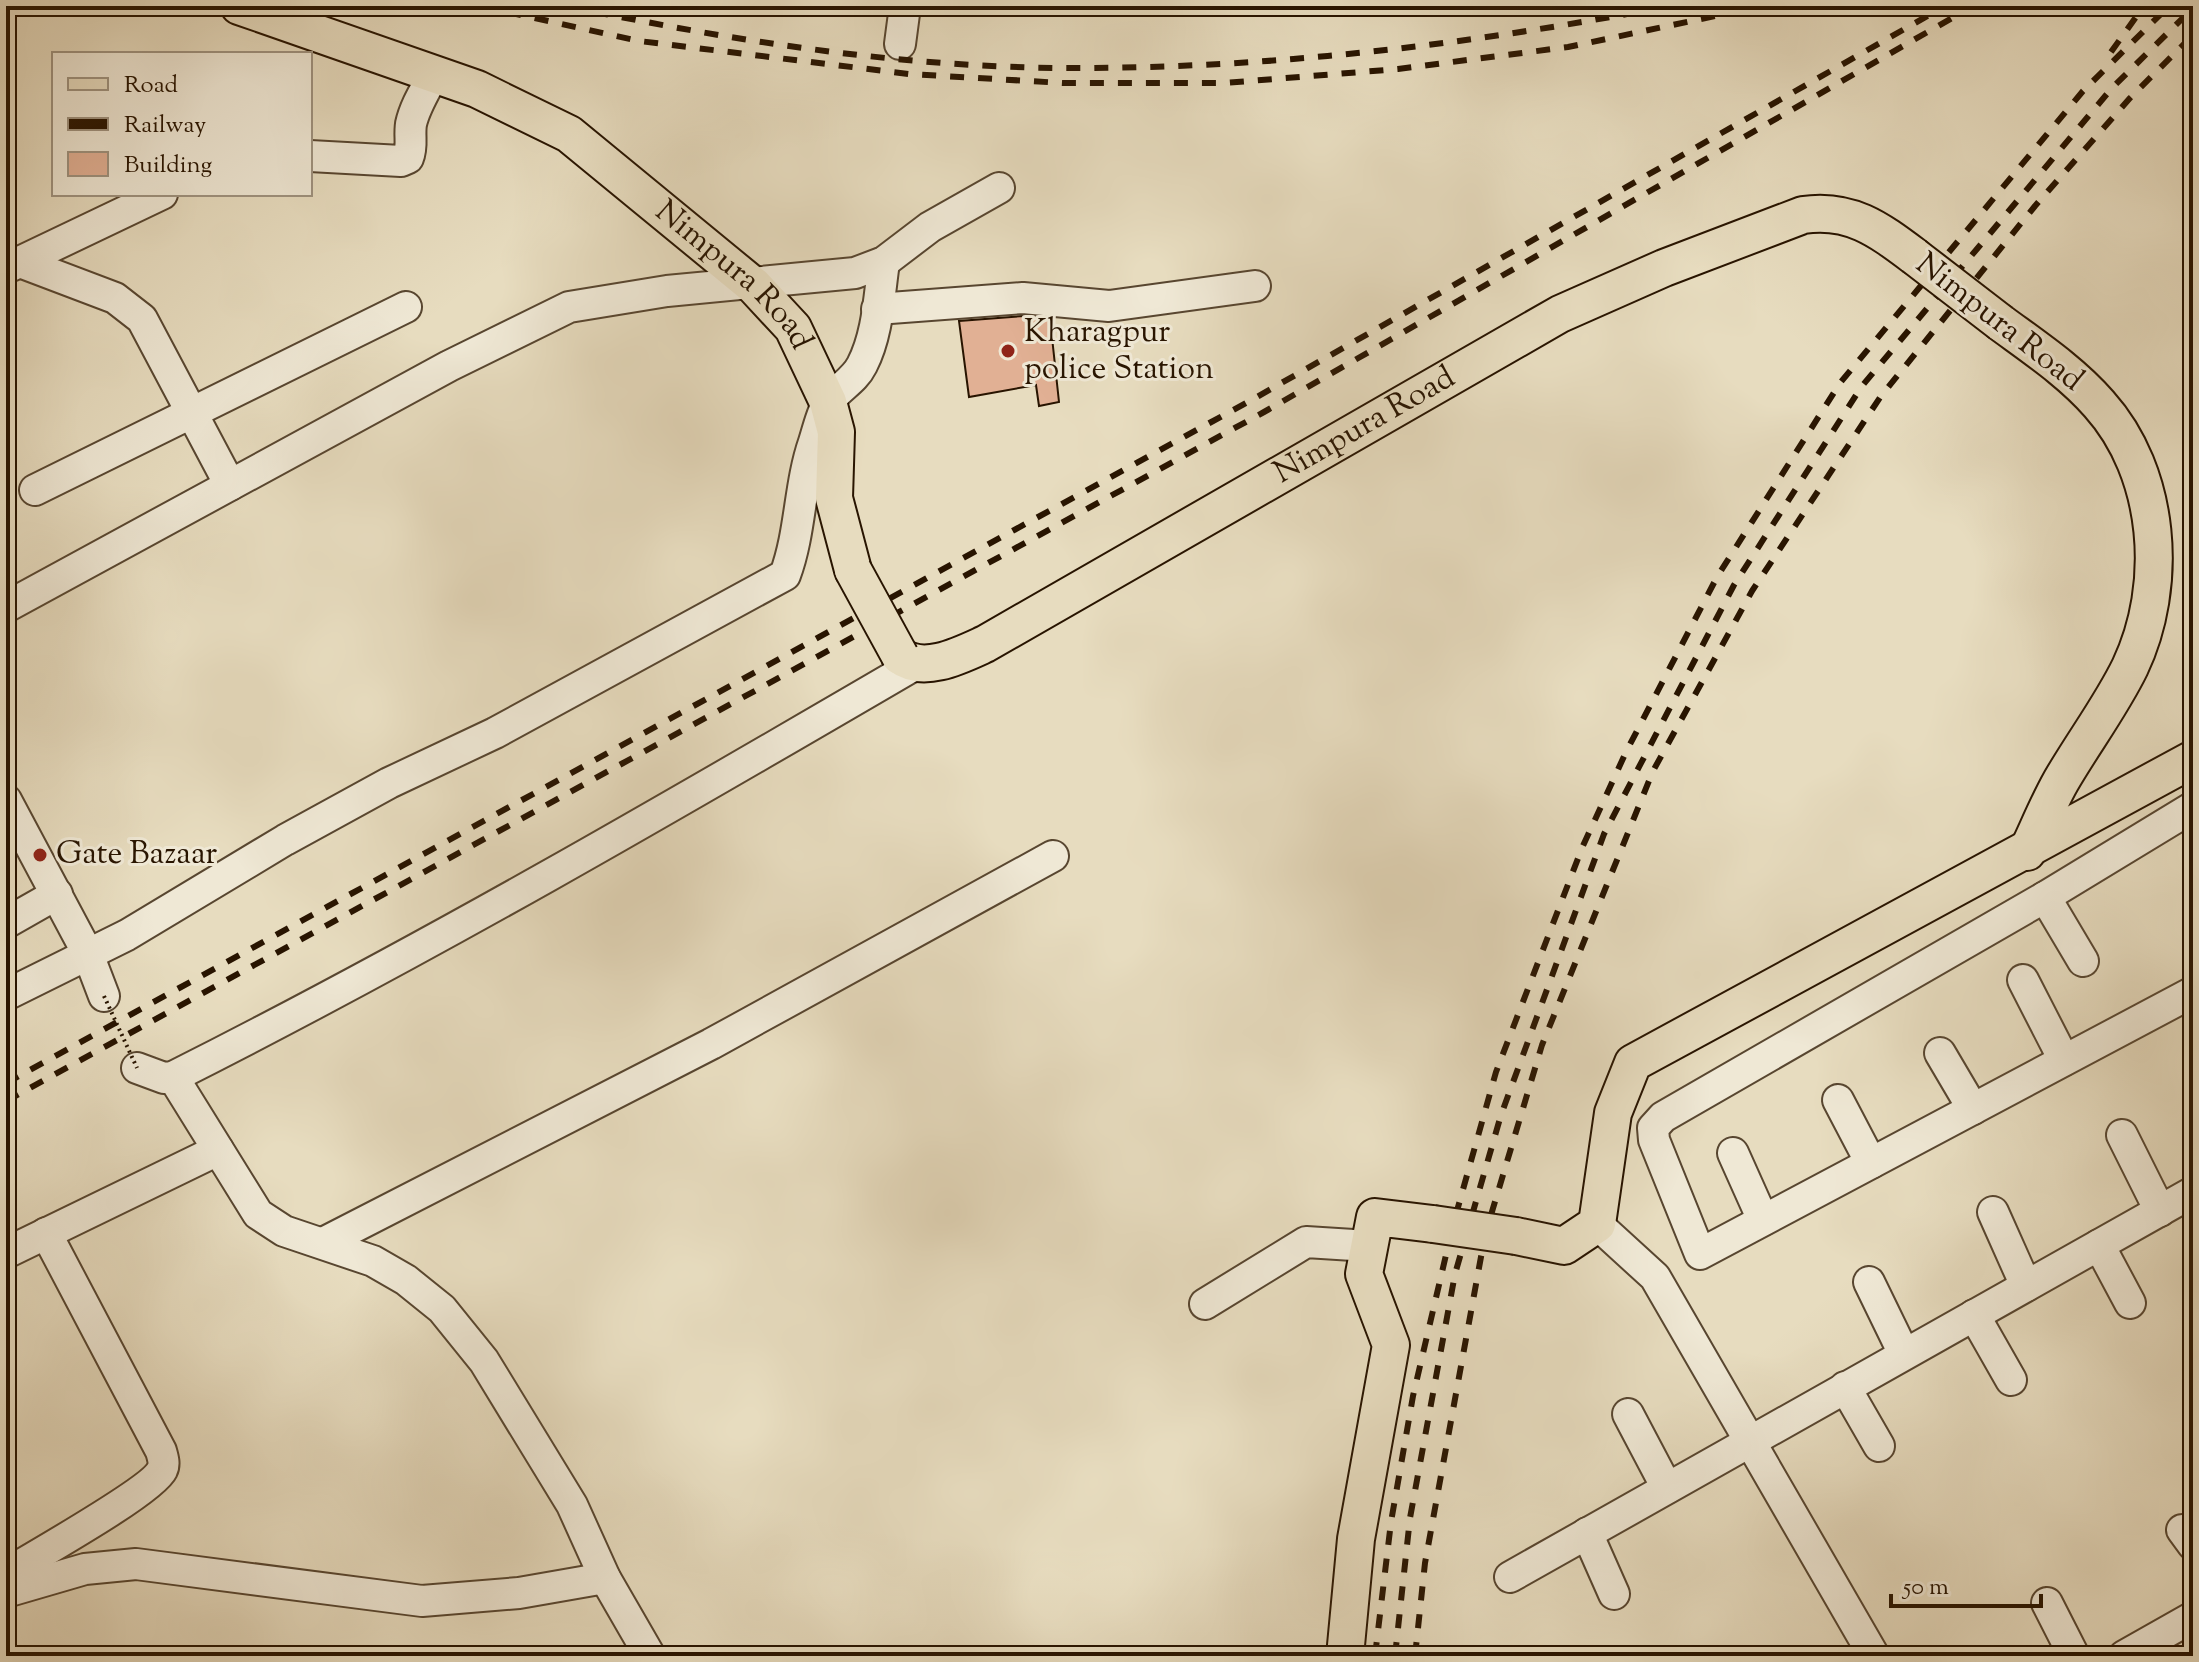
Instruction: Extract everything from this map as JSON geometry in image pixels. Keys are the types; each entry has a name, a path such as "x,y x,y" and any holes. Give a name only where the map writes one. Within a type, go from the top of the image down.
{"main road":[{"name":"Nimpura Road","path":"239,6 477,89 569,134 754,286 793,328 828,402 836,432 834,498 853,570 908,660 930,664 985,644 1560,314 1664,268 1803,215 1824,212 1858,218 1914,256 2057,364 2099,404 2128,447 2146,499 2154,546 2154,586 2146,627 2129,668 2059,785 2027,852"},
{"path":"1345,1656 1358,1523 1391,1345 1364,1274 1375,1217 1516,1236 1564,1246 1597,1224 1613,1113 1633,1063 2027,852 2193,759"}],"street":[{"path":"900,44 905,6"},
{"path":"312,156 401,161 408,158 412,148 410,129 415,108 434,74"},
{"path":"6,607 449,366 569,307 667,291 841,277 884,262 930,227 999,188"},
{"path":"13,265 158,196"},
{"path":"6,995 88,954 376,790 495,733 785,575 792,556 799,496 828,402 853,380 873,337 884,262"},
{"path":"13,265 129,305 142,319 230,485"},
{"path":"877,309 1023,298 1120,305 1255,286"},
{"path":"35,490 406,307"},
{"path":"137,1068 157,1077 173,1077 545,880 908,660"},
{"path":"6,800 88,954 104,996"},
{"path":"2193,807 2045,897 1663,1117 1653,1128 1654,1140 1700,1254 2193,992"},
{"path":"325,1242 711,1044 1053,856"},
{"path":"6,923 57,894"},
{"path":"2045,897 2083,961"},
{"path":"2023,980 2064,1060"},
{"path":"1940,1053 1973,1109"},
{"path":"173,1077 258,1214 271,1226 373,1261 406,1280 442,1309 484,1361 572,1505 605,1578 650,1656"},
{"path":"1838,1100 1871,1163"},
{"path":"2122,1135 2160,1211"},
{"path":"6,1253 218,1150"},
{"path":"1733,1153 1763,1220"},
{"path":"1510,1577 2193,1192"},
{"path":"1993,1212 2026,1286"},
{"path":"1597,1224 1655,1277 1874,1656"},
{"path":"6,1574 135,1493 161,1472 164,1462 46,1233"},
{"path":"1205,1304 1306,1242 1369,1246"},
{"path":"2099,1245 2130,1303"},
{"path":"1869,1282 1904,1354"},
{"path":"1974,1315 2011,1380"},
{"path":"1845,1387 1879,1446"},
{"path":"1628,1414 1667,1488"},
{"path":"1587,1533 1614,1594"},
{"path":"6,1592 85,1569 125,1564 243,1575 422,1601 519,1593 605,1578"},
{"path":"2047,1603 2074,1656"},
{"path":"2124,1656 2193,1617"}],"path":[{"path":"104,996 137,1068"}],"building":[{"name":"Kharagpur police Station","path":"1023,316 1050,319 1059,402 1039,406 1036,385 969,397 959,321"}],"railway":[{"path":"480,6 639,41 909,74 1063,83 1225,83 1398,69 1568,47 1763,6"},
{"path":"567,6 689,30 876,57 1063,68 1216,64 1368,52 1519,32 1669,6"},
{"path":"6,1083 1255,398 1945,6"},
{"path":"6,1101 1264,412 1973,6"},
{"path":"2111,52 2144,6"},
{"path":"1375,1656 1391,1522 1413,1396 1453,1225 1496,1072 1582,848 1626,752 1717,577 1840,383 2083,91 2169,6"},
{"path":"1395,1656 1410,1518 1455,1274 1501,1115 1604,834 1734,585 1862,386 2112,88 2193,8"},
{"path":"1415,1656 1425,1563 1485,1235 1542,1045 1653,771 1752,591 1881,396 2035,206 2130,98 2193,35"}],"place":[{"name":"Kharagpur police Station","path":"1008,351"},
{"name":"Gate Bazaar","path":"40,855"}]}
